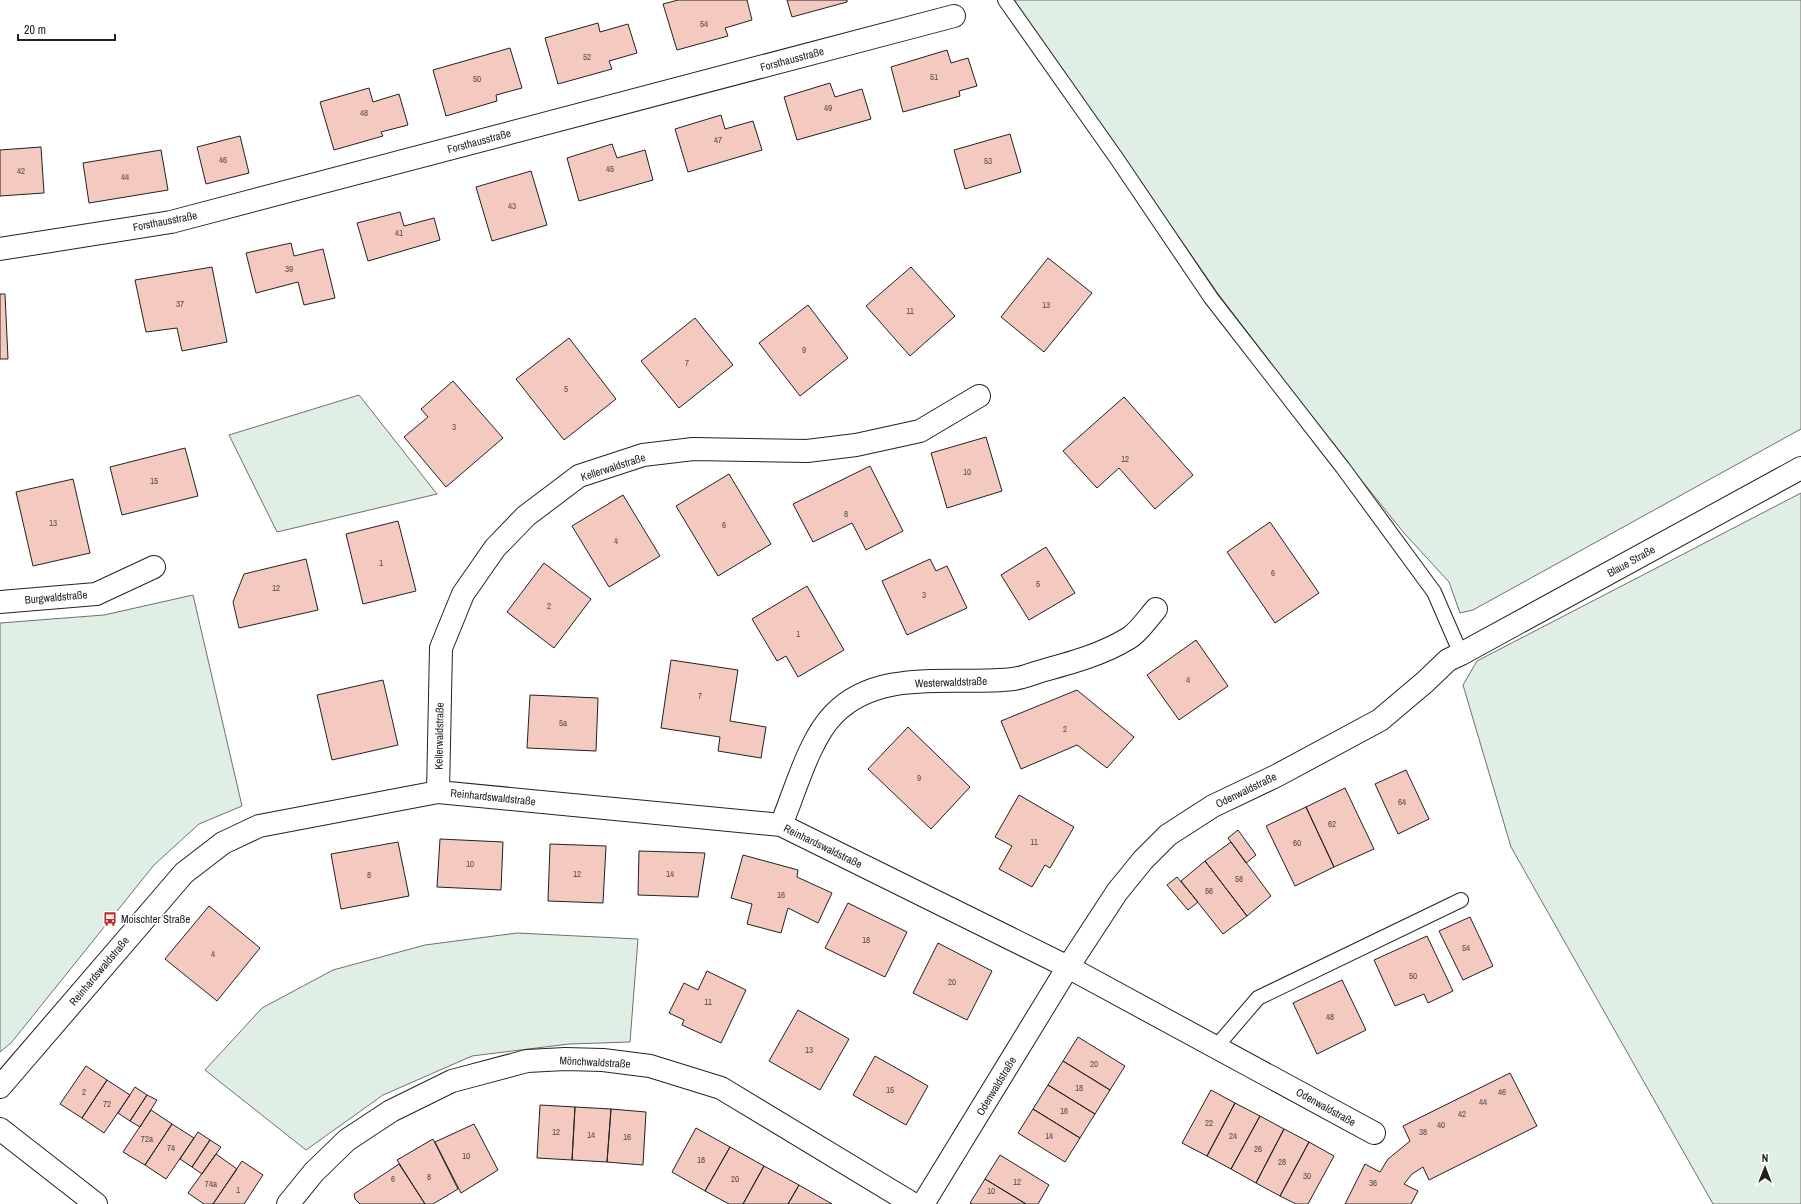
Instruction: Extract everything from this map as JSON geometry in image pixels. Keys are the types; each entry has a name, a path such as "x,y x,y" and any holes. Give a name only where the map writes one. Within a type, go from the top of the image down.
{"street":[{"name":"Forsthausstraße","path":"0,249 171,222 954,16"},
{"name":"Kellerwaldstraße","path":"438,792 441,648 463,594 495,548 526,516 562,489 580,476 644,455 693,449 807,451 856,445 920,431 979,396"},
{"name":"Blaue Straße","path":"1462,654 1801,468"},
{"name":"Burgwaldstraße","path":"0,602 96,594 154,567"},
{"name":"Westerwaldstraße","path":"781,826 817,736 834,714 854,698 875,688 922,681 973,682 1014,679 1089,657 1131,638 1156,609"},
{"name":"Odenwaldstraße","path":"923,1204 1068,967 1117,892 1143,860 1168,835 1213,806 1283,772 1380,720 1425,682 1448,660 1462,654"},
{"name":"Reinhardswaldstraße","path":"0,1087 184,873 223,843 259,826 438,792 781,826 1068,967"},
{"name":"Odenwaldstraße","path":"1068,967 1374,1133"},
{"name":"Mönchwaldstraße","path":"288,1204 314,1172 347,1140 391,1111 452,1081 527,1061 565,1059 603,1060 650,1066 722,1088 913,1204"},
{"path":"0,1129 96,1204"}],"lane":[{"path":"1005,0 1211,298 1343,468 1434,592 1462,654"},
{"path":"1216,1047 1258,998 1462,900"}],"green space":[{"path":"1014,0 1801,0 1801,429 1473,610 1460,613 1449,582 1404,533 1337,450 1219,295"},
{"path":"359,395 437,494 277,532 229,435"},
{"path":"1801,493 1801,1204 1713,1204 1511,847 1463,685 1477,661"},
{"path":"193,595 242,806 199,824 154,865 11,1043 0,1052 0,623 104,615"},
{"path":"517,933 638,939 630,1042 569,1044 472,1056 383,1095 306,1150 205,1070 262,1008 333,970 425,945"}],"building":[{"path":"678,0 747,0 752,20 725,28 728,36 677,50 663,4"},
{"path":"787,0 847,0 847,2 792,17"},
{"path":"598,23 600,32 628,24 637,53 609,61 612,69 558,84 545,38"},
{"path":"510,48 522,88 496,95 497,101 446,116 433,70"},
{"path":"947,50 951,63 968,58 977,86 959,91 960,96 903,112 891,67"},
{"path":"830,83 835,97 862,89 871,119 797,140 784,97"},
{"path":"369,88 373,102 399,94 408,125 381,132 383,136 334,150 320,102"},
{"path":"721,115 725,129 753,121 762,150 688,172 675,129"},
{"path":"1010,134 1021,172 965,189 954,150"},
{"path":"240,136 249,173 206,184 197,147"},
{"path":"612,144 617,158 645,150 653,180 579,201 567,158"},
{"path":"41,147 44,193 0,196 0,150"},
{"path":"161,150 168,190 89,203 83,163"},
{"path":"531,171 547,225 492,241 476,187"},
{"path":"400,212 404,226 434,218 440,240 368,261 357,223"},
{"path":"291,243 294,256 323,249 335,298 304,305 298,282 256,293 246,253"},
{"path":"1048,258 1092,293 1044,352 1001,317"},
{"path":"212,267 227,342 182,351 177,328 146,332 135,280"},
{"path":"911,267 955,316 910,356 866,306"},
{"path":"0,294 5,294 8,359 0,359"},
{"path":"808,305 848,358 800,396 759,343"},
{"path":"695,318 733,365 679,408 641,361"},
{"path":"569,338 616,399 564,440 516,379"},
{"path":"453,381 503,438 446,487 404,437 428,417 421,409"},
{"path":"1124,397 1193,475 1155,509 1119,468 1097,488 1063,451"},
{"path":"986,437 1002,491 947,508 931,453"},
{"path":"185,448 198,496 122,515 110,467"},
{"path":"870,466 903,531 866,550 852,523 813,542 793,504"},
{"path":"729,474 771,544 718,576 676,506"},
{"path":"73,479 90,553 33,566 16,492"},
{"path":"623,495 660,556 609,587 572,526"},
{"path":"398,521 416,591 363,604 346,534"},
{"path":"1270,522 1319,593 1275,623 1227,552"},
{"path":"1046,547 1075,593 1029,620 1001,575"},
{"path":"306,559 318,610 239,628 233,602 244,574"},
{"path":"930,559 936,571 947,566 967,608 907,635 882,581"},
{"path":"544,563 591,599 554,648 507,612"},
{"path":"807,586 844,650 798,677 786,656 777,661 752,619"},
{"path":"1196,640 1228,686 1179,720 1147,675"},
{"path":"671,660 738,670 730,721 766,727 761,758 718,751 720,737 661,728"},
{"path":"383,680 398,745 332,760 317,695"},
{"path":"1077,690 1134,737 1107,768 1077,745 1021,769 1001,721"},
{"path":"530,695 598,698 596,751 527,748"},
{"path":"908,727 970,787 931,829 868,769"},
{"path":"1406,770 1429,819 1398,834 1375,784"},
{"path":"1345,788 1374,849 1334,867 1306,807"},
{"path":"1019,795 1074,827 1050,868 1045,865 1032,887 999,869 1012,846 995,837"},
{"path":"1306,807 1334,867 1295,886 1266,826"},
{"path":"1238,830 1256,855 1246,863 1228,838"},
{"path":"440,839 503,842 501,890 437,887"},
{"path":"398,842 409,896 341,909 331,854"},
{"path":"1231,842 1271,896 1247,916 1205,861"},
{"path":"550,844 606,846 603,903 548,901"},
{"path":"639,851 705,853 698,897 638,895"},
{"path":"743,855 798,870 797,877 832,893 818,923 788,908 781,933 747,924 752,904 731,898"},
{"path":"1205,861 1247,916 1223,934 1181,881"},
{"path":"1177,877 1198,902 1188,910 1167,885"},
{"path":"848,903 907,932 885,977 825,948"},
{"path":"209,906 260,948 217,1001 165,959"},
{"path":"1470,917 1493,966 1463,980 1439,931"},
{"path":"1427,936 1453,991 1428,1003 1424,994 1395,1006 1374,960"},
{"path":"938,943 992,971 967,1020 913,993"},
{"path":"707,971 746,990 721,1043 682,1025 684,1020 669,1013 684,983 698,990"},
{"path":"1342,980 1366,1030 1317,1054 1293,1003"},
{"path":"798,1010 849,1039 820,1090 769,1061"},
{"path":"1078,1037 1125,1066 1110,1090 1063,1061"},
{"path":"875,1056 928,1086 906,1125 853,1095"},
{"path":"1063,1061 1110,1090 1095,1114 1048,1085"},
{"path":"86,1066 107,1080 82,1118 60,1104"},
{"path":"1510,1073 1537,1126 1429,1180 1423,1167 1412,1174 1404,1184 1418,1191 1411,1204 1345,1204 1365,1164 1380,1172 1388,1159 1410,1141 1403,1126"},
{"path":"107,1080 130,1095 104,1133 82,1118"},
{"path":"1048,1085 1095,1114 1080,1138 1033,1109"},
{"path":"135,1087 147,1095 130,1121 118,1113"},
{"path":"1211,1090 1235,1103 1207,1156 1182,1143"},
{"path":"147,1095 157,1100 140,1127 130,1121"},
{"path":"1235,1103 1260,1116 1231,1169 1207,1156"},
{"path":"540,1105 575,1107 572,1160 537,1158"},
{"path":"575,1107 611,1109 607,1162 572,1160"},
{"path":"611,1109 646,1112 643,1165 607,1162"},
{"path":"1033,1109 1080,1138 1065,1162 1018,1133"},
{"path":"151,1110 172,1124 145,1165 123,1152"},
{"path":"1260,1116 1284,1129 1256,1183 1231,1169"},
{"path":"172,1124 194,1138 166,1179 145,1165"},
{"path":"474,1124 498,1170 461,1193 435,1142"},
{"path":"696,1128 730,1147 705,1191 672,1172"},
{"path":"1284,1129 1309,1142 1280,1196 1256,1183"},
{"path":"198,1132 210,1140 192,1167 180,1159"},
{"path":"433,1139 458,1189 433,1204 425,1204 397,1160"},
{"path":"210,1140 221,1147 202,1174 192,1167"},
{"path":"1309,1142 1334,1156 1308,1204 1296,1204 1280,1196"},
{"path":"730,1147 764,1166 743,1204 729,1204 705,1191"},
{"path":"216,1154 237,1169 213,1204 204,1204 188,1193"},
{"path":"1000,1155 1049,1185 1038,1204 1026,1204 985,1179"},
{"path":"242,1161 263,1175 244,1204 213,1204"},
{"path":"399,1164 425,1204 360,1204 355,1199 354,1194"},
{"path":"764,1166 799,1185 788,1204 743,1204"},
{"path":"985,1179 1026,1204 970,1203"},
{"path":"799,1185 832,1204 788,1204"}],"place":[{"name":"Moischter Straße","path":"110,919"}]}
